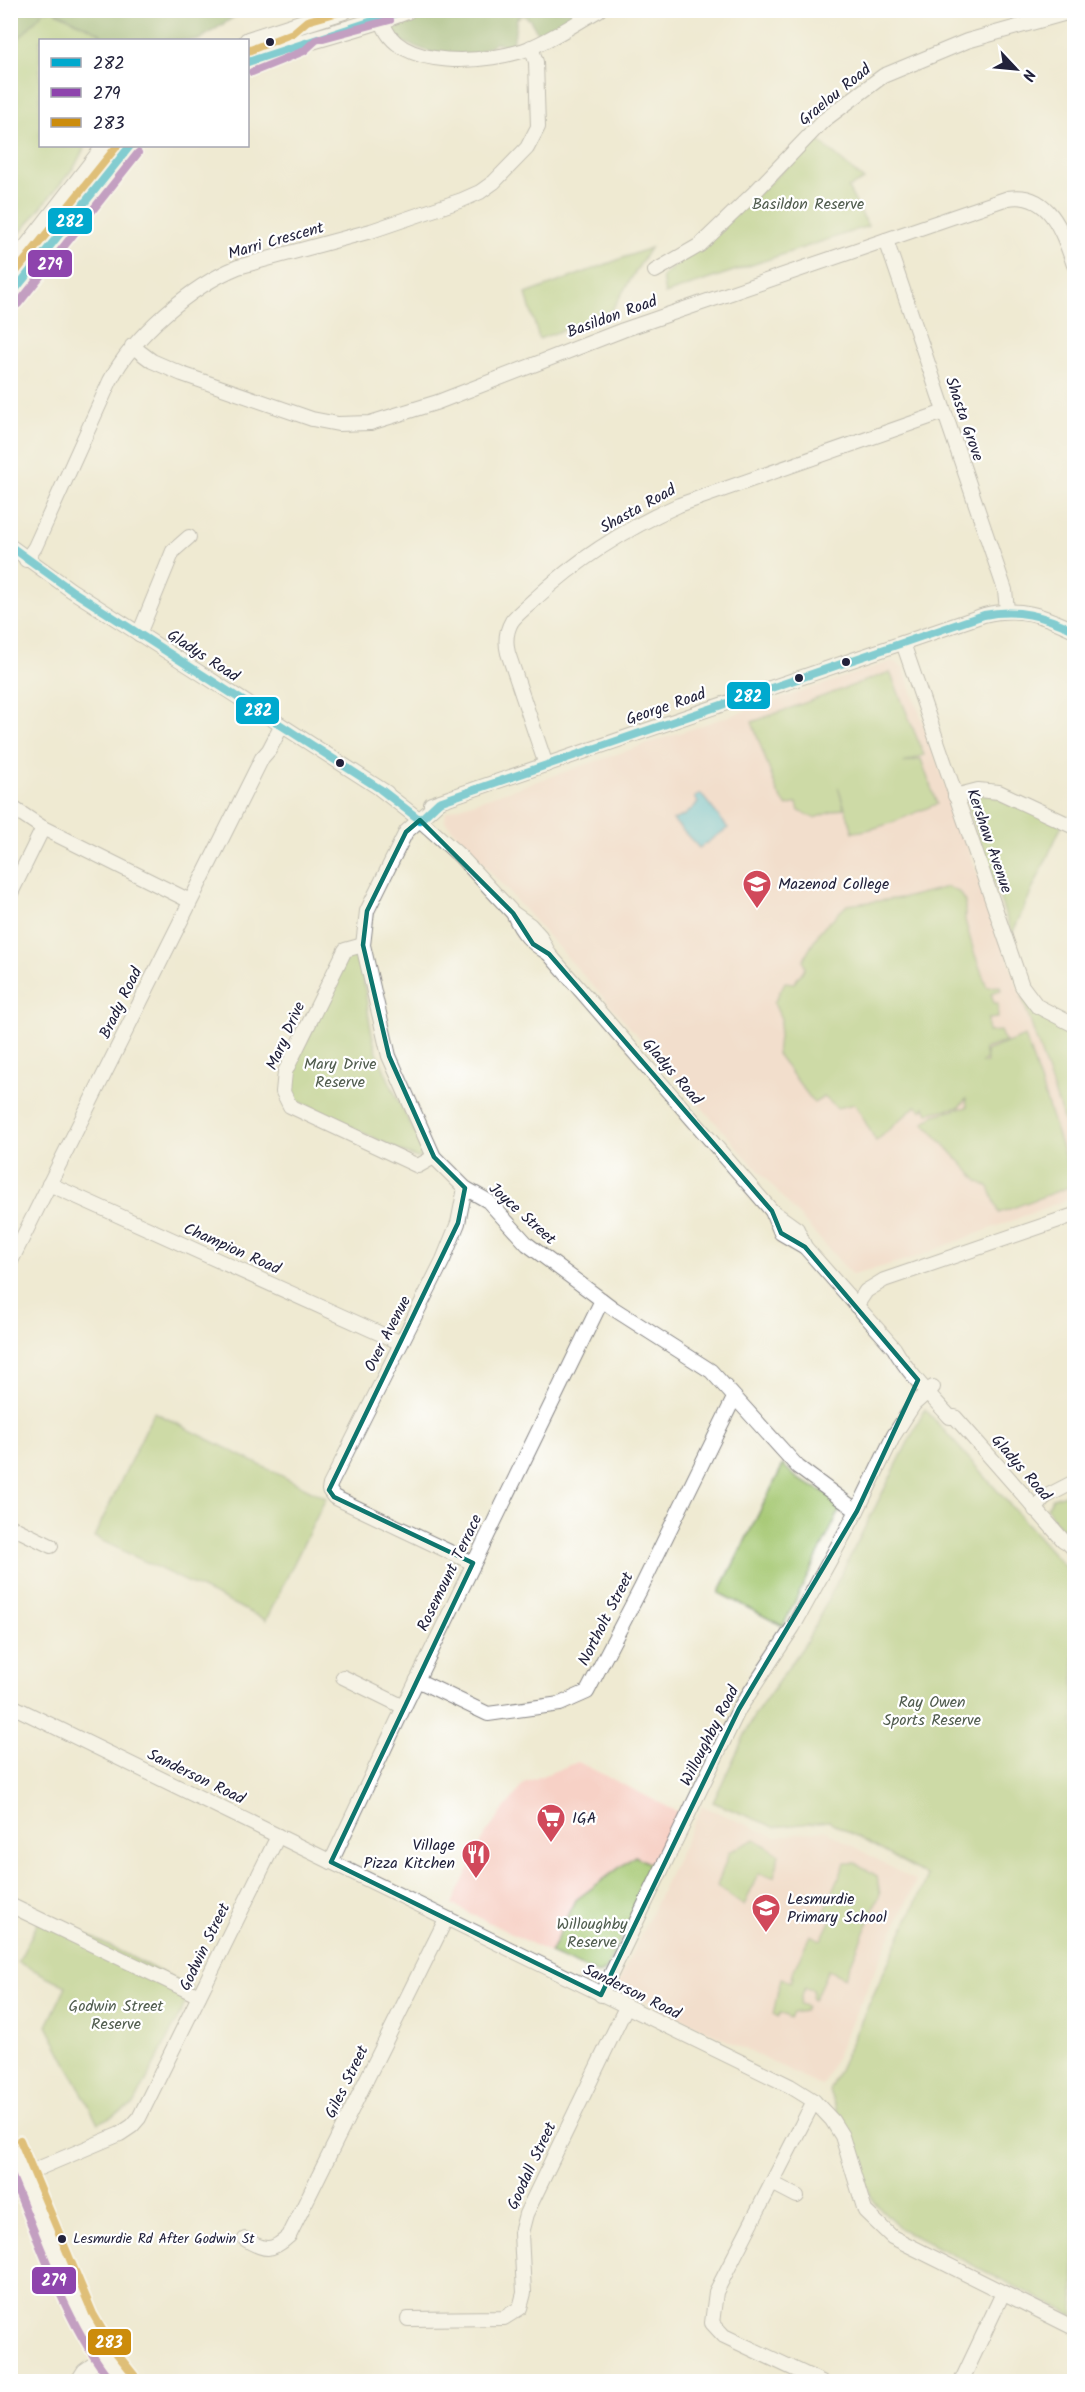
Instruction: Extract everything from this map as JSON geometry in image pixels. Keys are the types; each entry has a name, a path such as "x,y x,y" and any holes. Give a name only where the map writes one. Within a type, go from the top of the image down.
{"main road":[{"path":"249,41 344,10"},
{"path":"249,62 299,42 407,10"},
{"path":"10,270 105,147"},
{"path":"73,188 91,176 114,147"},
{"path":"10,297 129,147"},
{"path":"10,2144 84,2319 105,2356 126,2382"}],"street":[{"path":"385,15 385,29 403,47 425,57 465,60 505,55 531,47 599,10"},
{"name":"Graelou Road","path":"655,271 700,245 823,121 883,76 967,41 1074,11"},
{"name":"Marri Crescent","path":"26,560 35,547 110,381 132,346 196,290 222,274 238,267 371,231 462,200 480,192 494,182 527,148 538,127 536,62 531,47"},
{"name":"Basildon Road","path":"132,346 152,361 212,385 320,421 346,425 364,424 438,402 623,330 1003,199 1025,197 1040,203 1054,217 1066,240 1074,265"},
{"name":"Shasta Grove","path":"886,240 1005,590 1007,610"},
{"name":"Shasta Road","path":"546,765 506,640 507,631 515,617 552,583 587,557 642,524 686,502 944,412"},
{"path":"139,634 173,551 189,537"},
{"name":"Gladys Road","path":"10,546 26,560 380,789 447,837 460,856 513,913 522,932 533,944 549,954 772,1211 797,1229 805,1247 894,1348 902,1362 931,1390 950,1417 955,1417 1035,1510 1074,1550"},
{"name":"George Road","path":"418,815 439,802 984,615 1007,610 1037,614 1074,630"},
{"name":"Kershaw Avenue","path":"903,643 1025,993 1037,1006 1074,1025"},
{"name":"Brady Road","path":"10,1263 262,758 263,743 277,724"},
{"path":"956,796 978,790 992,790 1074,827"},
{"path":"10,806 44,828 190,901"},
{"name":"Joyce Street","path":"418,815 406,832 367,911 363,945 389,1056 434,1157 465,1188 488,1201 527,1244 602,1300 711,1371 798,1467 857,1511"},
{"path":"10,896 44,828"},
{"name":"Mary Drive","path":"363,945 345,950 285,1072 283,1092 290,1106 418,1166 434,1157"},
{"name":"Champion Road","path":"50,1184 401,1343"},
{"name":"Over Avenue","path":"465,1188 452,1239 329,1490 334,1497 473,1563"},
{"path":"856,1306 866,1291 884,1280 1074,1215"},
{"path":"846,1294 866,1284 884,1280"},
{"name":"Rosemount Terrace","path":"331,1863 473,1563 602,1300"},
{"name":"Willoughby Road","path":"894,1435 896,1425 920,1378"},
{"name":"Willoughby Road","path":"601,1995 740,1709 793,1627 857,1511 894,1435 914,1404 931,1390"},
{"name":"Northolt Street","path":"417,1680 488,1714 560,1704 587,1692 734,1398"},
{"path":"1025,1498 1049,1487 1072,1483"},
{"path":"1035,1510 1045,1497 1072,1483"},
{"path":"10,1526 51,1546"},
{"name":"Gladys Road","path":"1063,1540 1074,1562"},
{"path":"343,1677 404,1707"},
{"name":"Sanderson Road","path":"11,1706 790,2086 814,2101 832,2120 842,2136 866,2211 892,2237 1074,2328"},
{"name":"Godwin Street","path":"23,2175 120,2134 139,2118 278,1836"},
{"path":"10,1905 199,1996"},
{"name":"Giles Street","path":"245,2239 258,2247 267,2248 276,2246 289,2236 446,1919"},
{"name":"Goodall Street","path":"408,2319 504,2318 520,2308 524,2293 521,2233 526,2214 626,2007"},
{"path":"814,2101 716,2292 712,2323 724,2336 822,2382"},
{"path":"772,2183 797,2196"},
{"path":"961,2382 1003,2293"},
{"path":"77,2382 84,2371 105,2356"}],"highlighted area":[{"path":"420,820 513,913 533,944 549,954 772,1211 781,1233 805,1247 918,1380 857,1511 739,1709 601,1995 331,1862 473,1563 334,1497 329,1490 458,1223 465,1188 434,1157 389,1056 363,945 367,911 406,832"}],"shaded area":[{"name":"Mazenod College","path":"892,661 903,667 1022,997 1074,1151 1074,1197 913,1258 852,1275 445,821 446,812"},
{"path":"578,1762 684,1815 656,1867 576,1900 550,1953 452,1904 485,1835 524,1783"},
{"name":"Lesmurdie Primary School","path":"702,1806 776,1837 824,1830 916,1881 822,2086 616,1987"}],"green space":[{"path":"243,10 201,39 102,39 100,33 54,11"},
{"path":"10,11 44,11 11,47"},
{"path":"44,11 54,11 100,33 102,39 39,39 39,147 84,147 75,166 11,244 11,47"},
{"path":"407,11 582,11 540,37 530,20 523,15 517,18 513,45 496,43 473,55 433,53 402,42 385,29"},
{"name":"Basildon Reserve","path":"818,140 864,180 848,188 868,226 665,294 662,277"},
{"path":"650,248 610,313 539,339 526,294"},
{"path":"890,672 924,755 903,763 921,759 937,804 885,825 853,832 838,787 844,808 814,818 799,811 797,803 787,806 778,794 752,722"},
{"path":"988,794 1062,825 1012,934 969,810 972,798"},
{"path":"947,887 959,892 965,902 965,920 987,987 1000,986 1001,990 991,993 994,1003 998,1003 998,1018 988,1019 988,1032 1000,1031 1005,1042 984,1049 986,1059 981,1063 987,1063 986,1051 1025,1036 1074,1185 999,1213 989,1187 979,1182 924,1123 934,1115 967,1107 966,1099 959,1107 928,1113 925,1107 922,1111 916,1106 876,1141 855,1104 837,1108 824,1097 814,1103 777,1054 781,1019 774,1003 785,982 794,983 805,968 803,960 820,931 847,905 908,897"},
{"name":"Mary Drive Reserve","path":"353,955 365,989 376,1049 397,1098 422,1146 424,1152 422,1157 417,1158 407,1154 296,1100 290,1094 289,1077 347,957"},
{"path":"1022,997 1074,1024 1074,1151"},
{"name":"Ray Owen Sports Reserve","path":"925,1409 1074,1577 1074,2316 901,2229 873,2201 829,2091 928,1876 829,1821 774,1827 713,1802 754,1716 807,1641"},
{"path":"154,1412 326,1498 266,1620 94,1537"},
{"path":"783,1465 798,1479 844,1502 783,1626 719,1593"},
{"path":"1074,1491 1074,1542 1052,1517 1047,1507 1053,1498"},
{"path":"755,1839 779,1854 774,1877 758,1874 744,1906 717,1886 729,1852"},
{"name":"Willoughby Reserve","path":"635,1856 656,1867 605,1971 598,1974 550,1953 576,1900"},
{"path":"845,1863 856,1863 877,1876 880,1894 845,1978 828,1970 814,2000 812,1999 813,1990 805,1988 802,1992 800,2004 806,2006 804,2011 793,2013 790,2018 780,2013 778,2017 773,2014 781,1978 791,1982 793,1977 791,1976 810,1935 821,1940 832,1917 824,1913"},
{"name":"Godwin Street Reserve","path":"43,1913 193,1988 134,2105 98,2123 47,2026 66,1986 18,1962"}],"water":[{"path":"701,794 728,828 699,848 673,820 685,815 698,803 695,797"}],"transit line":[{"name":"283","path":"249,51 293,33 307,21 346,10"},
{"name":"282","path":"249,62 406,10"},
{"name":"279","path":"252,72 304,51 316,40 390,20"},
{"name":"283","path":"10,279 116,147"},
{"name":"282","path":"10,296 129,147"},
{"name":"279","path":"18,304 138,153"},
{"name":"282","path":"10,546 71,590 380,789 420,820 439,802 984,615 1019,613 1052,621 1074,630"},
{"name":"283","path":"20,2140 93,2314 114,2350 134,2375"},
{"name":"279","path":"10,2172 67,2308 81,2335 112,2382"}],"place":[{"name":"Mazenod College","path":"757,910"},
{"name":"IGA","path":"551,1844"},
{"name":"Village Pizza Kitchen","path":"476,1880"},
{"name":"Lesmurdie Primary School","path":"766,1934"},
{"name":"Lesmurdie Rd After Godwin St","path":"62,2239"}]}
